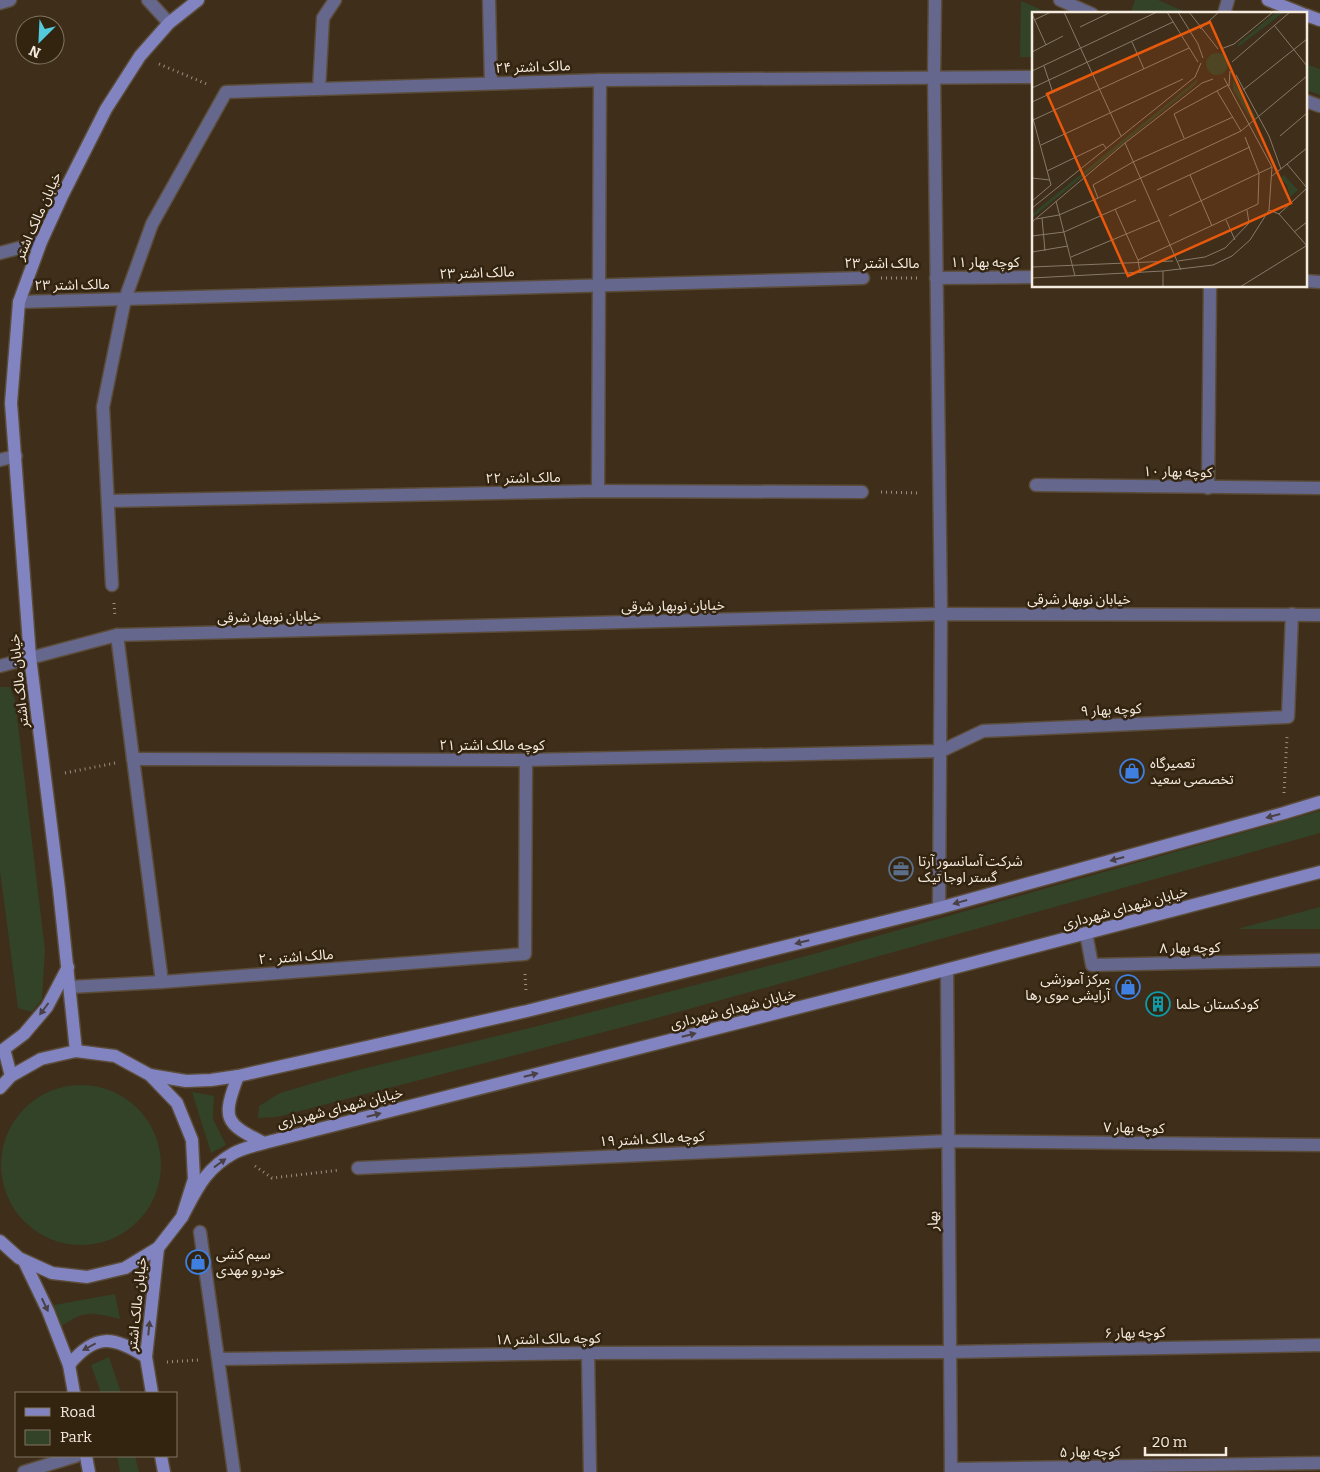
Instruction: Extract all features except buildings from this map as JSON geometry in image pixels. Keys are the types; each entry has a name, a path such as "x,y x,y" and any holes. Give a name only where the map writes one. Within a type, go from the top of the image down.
{"main road":[{"name":"خیابان مالک اشتر","path":"76,1051 46,777 30,657 12,403 18,302 41,242 106,109 140,56 169,23 198,0"},
{"path":"1268,0 1300,12"},
{"path":"1308,15 1320,20"},
{"path":"150,1075 186,1081 238,1076 527,1011 939,908 1320,802"},
{"name":"خیابان شهدای شهرداری","path":"182,1217 202,1179 215,1167 235,1153 264,1143 946,970 1320,872"},
{"path":"11,1076 4,1049 24,1034 47,1007 68,967"},
{"path":"0,1088 11,1076 42,1058 76,1051 116,1056 150,1075 177,1103 192,1140 194,1179 182,1217 158,1248 125,1268 87,1277 52,1273 6,1252 0,1241"},
{"path":"238,1076 229,1102 229,1118 240,1131 264,1143"},
{"name":"خیابان مالک اشتر","path":"152,1392 146,1360 158,1248"},
{"path":"24,1261 48,1311 69,1365 74,1392"},
{"path":"69,1365 88,1346 103,1341 120,1342 146,1360"},
{"path":"86,1457 89,1472"},
{"path":"162,1457 164,1472"}],"street":[{"path":"0,3 10,0"},
{"path":"148,0 169,23"},
{"path":"320,89 323,18 335,0"},
{"path":"489,0 491,84"},
{"path":"935,0 934,77 941,614 939,908"},
{"path":"1060,0 1087,12"},
{"name":"مالک اشتر ۲۴","path":"226,92 600,80 1032,77"},
{"path":"598,491 600,80"},
{"path":"112,585 103,407 125,299 152,224 226,92"},
{"path":"1308,102 1320,106"},
{"path":"0,253 41,242"},
{"name":"کوچه بهار ۱۱","path":"936,278 1032,277"},
{"name":"مالک اشتر ۲۳","path":"18,302 863,278"},
{"path":"1208,488 1210,288"},
{"path":"0,460 16,456"},
{"name":"کوچه بهار ۱۰","path":"1036,485 1320,488"},
{"name":"مالک اشتر ۲۲","path":"108,500 598,491 862,492"},
{"name":"خیابان نوبهار شرقی","path":"0,666 117,635 941,614 1320,615"},
{"path":"1288,717 1292,614"},
{"path":"117,635 162,982"},
{"name":"کوچه بهار ۹","path":"941,751 983,731 1288,717"},
{"name":"کوچه مالک اشتر ۲۱","path":"133,759 526,760 941,751"},
{"path":"525,954 526,760"},
{"name":"کوچه بهار ۸","path":"1086,933 1092,965 1320,960"},
{"name":"مالک اشتر ۲۰","path":"70,987 162,982 525,954"},
{"name":"بهار","path":"946,970 951,1470"},
{"name":"کوچه بهار ۷","path":"948,1141 1320,1145"},
{"name":"کوچه مالک اشتر ۱۹","path":"358,1168 948,1141"},
{"path":"200,1232 234,1472"},
{"name":"کوچه بهار ۶","path":"950,1352 1320,1345"},
{"name":"کوچه مالک اشتر ۱۸","path":"219,1359 588,1353 950,1352"},
{"path":"588,1353 590,1472"},
{"path":"24,1472 73,1457"},
{"name":"کوچه بهار ۵","path":"951,1470 1279,1468 1320,1464"}],"path":[{"path":"140,56 226,92"},
{"name":"مالک اشتر ۲۳","path":"863,278 936,278"},
{"path":"862,492 939,493"},
{"path":"112,585 117,635"},
{"path":"1284,813 1288,717"},
{"path":"46,777 133,759"},
{"path":"525,954 527,1011"},
{"path":"235,1153 272,1178 358,1168"},
{"path":"146,1360 219,1359"}],"green space":[{"path":"1135,0 1158,0 1185,12 1131,12"},
{"path":"1021,1 1046,12 1032,12 1032,57 1020,57"},
{"path":"1308,65 1320,69 1320,95 1308,91"},
{"path":"0,687 10,687 15,700 45,950 42,999 32,1012 18,1008 0,871"},
{"path":"1320,811 1320,833 646,1021 277,1117 258,1118 259,1106 280,1093 358,1070 538,1026 810,955"},
{"path":"1320,907 1320,929 1237,929"},
{"path":"89,1085 119,1094 138,1108 148,1120 155,1134 160,1149 160,1181 155,1196 148,1210 138,1222 126,1232 104,1242 89,1245 73,1245 58,1242 36,1232 14,1210 2,1181 1,1157 4,1142 14,1120 36,1098 65,1086"},
{"path":"192,1092 214,1096 213,1119 226,1145 211,1153"},
{"path":"115,1294 120,1319 90,1314 77,1317 62,1326 54,1305"},
{"path":"109,1357 121,1392 101,1392 91,1365"},
{"path":"117,1457 135,1457 139,1472 120,1472"}],"place":[{"name":"تعمیرگاه تخصصی سعید","path":"1132,771"},
{"name":"شرکت آسانسور آرتا گستر اوجا تیک","path":"901,869"},
{"name":"مرکز آموزشی آرایشی موی رها","path":"1128,987"},
{"name":"کودکستان حلما","path":"1158,1004"},
{"name":"سیم کشی خودرو مهدی","path":"198,1262"}]}
